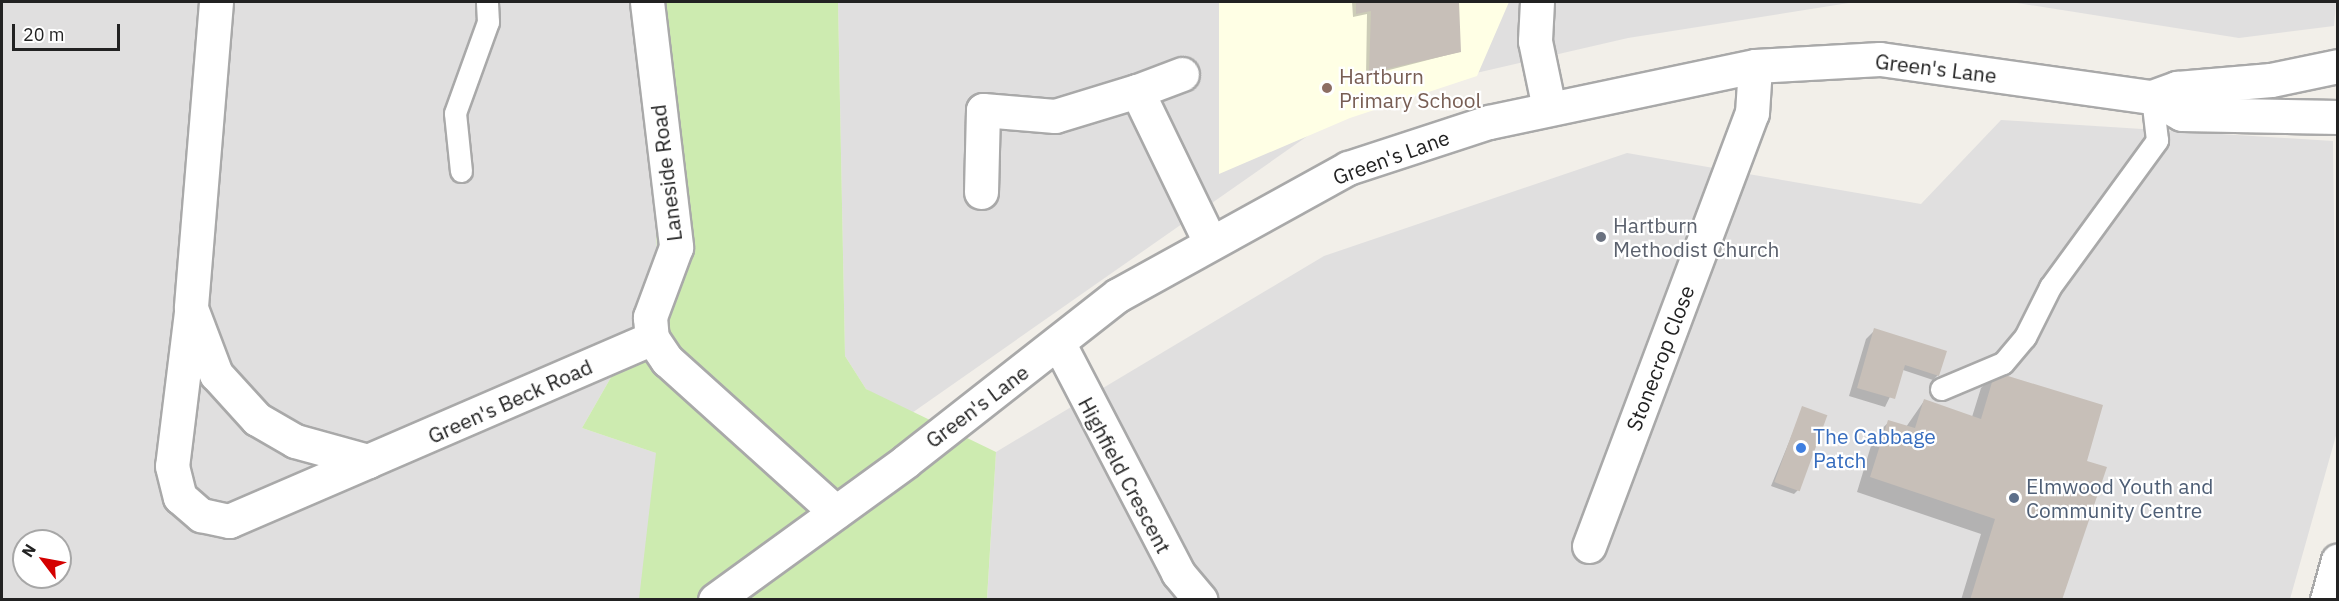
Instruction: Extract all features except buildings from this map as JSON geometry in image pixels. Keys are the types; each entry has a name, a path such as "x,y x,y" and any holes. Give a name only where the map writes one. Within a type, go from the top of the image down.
{"street":[{"name":"Green's Beck Road","path":"216,2 191,308 172,466 180,497 201,515 229,521 652,338"},
{"name":"Laneside Road","path":"647,2 676,247 650,317 652,338"},
{"path":"1537,2 1535,41 1549,108"},
{"name":"Green's Lane","path":"715,600 1059,344 1118,295 1209,240 1348,168 1489,122 1755,66 1900,60 2152,97 2182,114 2337,117"},
{"name":"Stonecrop Close","path":"1589,546 1752,113 1755,66"},
{"name":"Green's Lane","path":"2152,97 2178,88 2271,80 2337,66"},
{"path":"981,192 983,110 1055,116 1137,92 1182,74"},
{"path":"1137,92 1209,240"},
{"name":"Green's Beck Road","path":"191,308 216,374 257,419 295,441 368,461"},
{"path":"652,338 667,360 836,512"},
{"name":"Highfield Crescent","path":"1059,344 1178,573 1201,600"},
{"path":"2327,600 2337,560"}],"lane":[{"path":"461,171 455,113 488,22 487,2"},
{"path":"1941,389 2003,363 2025,337 2050,287 2157,141 2152,97"}],"shaded area":[{"path":"2,2 647,2 658,277 666,281 582,428 668,457 640,599 2,599"},
{"path":"838,2 1855,2 1628,38 1359,100 909,415 866,389 845,356"},
{"name":"Hartburn Primary School","path":"1219,2 1509,2 1477,76 1350,118 1219,174"},
{"path":"2011,2 2336,2 2334,26 2239,38"},
{"path":"2001,120 2333,141 2337,432 2290,599 987,600 996,452 1324,256 1627,153 1921,204"}],"green space":[{"path":"647,2 838,2 845,356 866,389 996,452 987,599 639,599 656,453 582,428 666,281 658,277"}],"place":[{"name":"Hartburn Primary School","path":"1327,88"},
{"name":"Hartburn Methodist Church","path":"1601,237"},
{"name":"The Cabbage Patch","path":"1801,448"},
{"name":"Elmwood Youth and Community Centre","path":"2014,498"}]}
